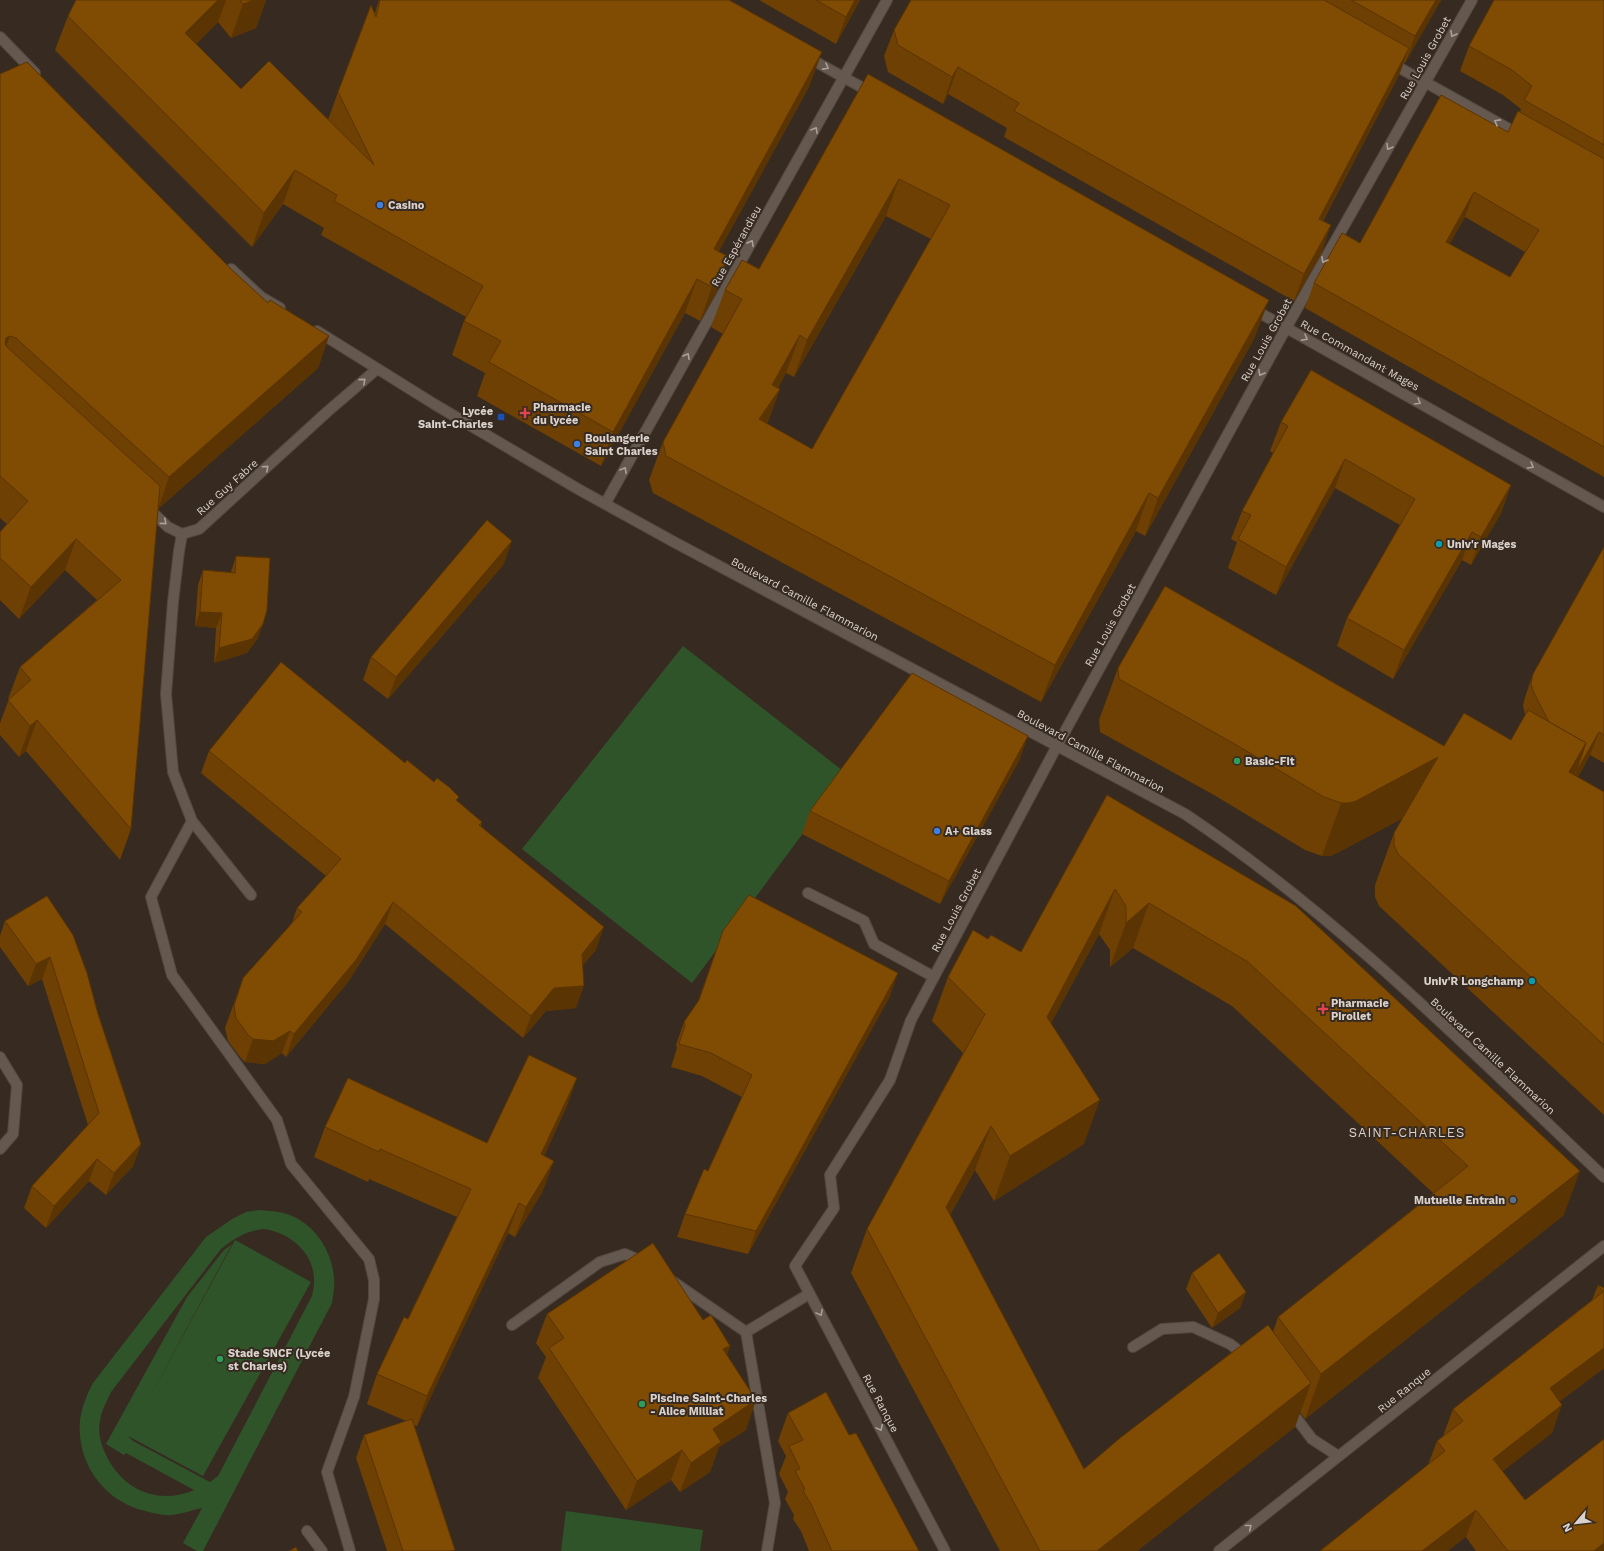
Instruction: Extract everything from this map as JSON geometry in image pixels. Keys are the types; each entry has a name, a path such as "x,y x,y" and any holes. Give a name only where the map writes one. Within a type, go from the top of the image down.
{"street":[{"name":"Rue Espérandieu","path":"605,504 887,0"},
{"name":"Rue Louis Grobet","path":"795,1266 834,1208 830,1175 890,1080 911,1020 1057,746 1286,328 1472,0"},
{"path":"0,37 41,79"},
{"path":"800,53 880,98"},
{"path":"1377,55 1530,141"},
{"path":"224,262 262,297 288,313"},
{"name":"Rue Commandant Mages","path":"1243,303 1604,507"},
{"name":"Boulevard Camille Flammarion","path":"308,326 441,408 605,504 1185,814 1215,834 1324,919 1420,1004 1604,1177"},
{"name":"Rue Guy Fabre","path":"182,534 199,529 327,412 377,369"},
{"path":"142,503 168,526 182,534 175,587 166,694 173,772 192,822 251,894"},
{"path":"192,822 151,897 172,975 277,1120 290,1164 369,1259 374,1280 374,1299 354,1398 327,1472 350,1551"},
{"path":"808,893 864,921 874,944 934,977"},
{"path":"0,1057 17,1085 13,1134 0,1149"},
{"name":"Rue Ranque","path":"1219,1551 1604,1246"},
{"path":"512,1325 600,1262 625,1254 652,1267"},
{"name":"Rue Ranque","path":"795,1266 945,1551"},
{"path":"665,1276 746,1332 775,1503 767,1551"},
{"path":"746,1332 809,1294"},
{"path":"1134,1347 1162,1328 1193,1327 1230,1344 1257,1365"},
{"path":"1284,1402 1312,1439 1338,1456"},
{"path":"307,1531 322,1551"}],"green space":[{"path":"683,646 847,774 692,983 522,849"},
{"path":"259,1210 284,1213 297,1218 313,1231 320,1239 330,1257 333,1268 334,1284 332,1303 203,1551 197,1551 183,1543 202,1508 165,1515 130,1506 117,1499 105,1489 88,1465 80,1436 80,1420 85,1401 93,1383 206,1237 232,1219 246,1212","holes":["263,1229 280,1233 295,1242 307,1255 314,1274 313,1293 218,1476 210,1482 133,1441 128,1436 203,1476 311,1282 235,1240 139,1417 232,1244 224,1250 187,1297 106,1444 124,1455 126,1453 194,1490 169,1496 156,1495 134,1487 115,1470 108,1459 101,1440 99,1426 104,1406 111,1392 221,1249 236,1238 246,1233"]},
{"path":"566,1511 703,1530 700,1551 561,1551"}],"building":[{"path":"76,0 218,0 185,33 241,89 269,61 374,165 338,92 371,5 376,17 380,0 729,0 822,52 714,249 729,257 712,287 697,279 613,432 489,362 501,341 464,321 483,286 334,201 337,195 295,170 264,213 68,16"},
{"path":"240,0 254,0 243,4"},
{"path":"816,0 855,0 846,17"},
{"path":"911,0 1324,0 1409,48 1319,219 1331,225 1304,274 1014,111 1019,103 958,67 952,77 898,45 894,30"},
{"path":"1351,0 1436,0 1415,36"},
{"path":"1494,0 1604,0 1604,145 1524,100 1532,86 1512,70 1469,46"},
{"path":"27,62 233,271 268,303 270,300 329,336 169,477 16,338 10,336 6,338 5,344 7,347 160,486 131,829 37,720 30,726 8,700 31,680 20,667 121,580 76,539 31,587 0,558 0,532 28,501 0,476 0,74"},
{"path":"868,74 1269,300 1158,498 1149,493 1055,665 666,456 663,442 742,299 725,290 742,260 759,269","holes":["899,179 950,205 812,449 759,419 780,389 772,385 800,335 807,340"]},
{"path":"1441,95 1508,132 1518,111 1604,159 1604,447 1314,283 1342,233 1360,243","holes":["1474,192 1539,230 1510,277 1446,242"]},
{"path":"1311,370 1511,485 1481,537 1472,532 1404,650 1347,618 1415,499 1345,459 1286,567 1238,539 1251,515 1242,511 1288,426 1281,422"},
{"path":"487,520 512,541 396,677 371,657"},
{"path":"1604,547 1604,735 1599,732 1576,772 1586,743 1549,722 1533,691 1531,683 1533,674"},
{"path":"236,556 270,558 267,610 263,624 252,639 219,648 222,613 200,612 203,570 235,573"},
{"path":"1165,586 1444,746 1464,713 1511,740 1528,710 1586,743 1569,772 1604,792 1604,1045 1398,854 1394,845 1394,833 1438,757 1356,801 1341,803 1324,797 1233,743 1119,679 1118,668"},
{"path":"281,662 405,763 407,760 434,782 437,778 449,787 459,797 456,800 482,822 479,825 604,927 582,954 584,986 554,988 531,1016 393,902 356,960 294,1034 290,1031 273,1041 253,1039 248,1035 236,1018 234,1006 243,978 302,912 297,908 341,859 209,751"},
{"path":"912,673 1028,736 949,881 810,811"},
{"path":"1107,795 1296,906 1580,1171 1321,1374 1278,1317 1468,1166 1248,962 1149,903 1126,923 1126,906 1115,889 1047,1017 1100,1100 1010,1156 991,1126 946,1207 1084,1469 1120,1438 1268,1325 1311,1383 1097,1551 1040,1551 867,1229 985,1014 948,977 973,930 988,939 991,935 1021,952"},
{"path":"749,895 898,973 756,1231 685,1214 704,1169 708,1171 752,1075 711,1053 679,1044 685,1025 684,1022 699,1000 723,931"},
{"path":"47,896 73,935 87,973 98,1014 141,1144 114,1173 97,1159 54,1206 32,1186 99,1113 50,957 36,964 5,921"},
{"path":"529,1055 577,1078 541,1154 554,1161 526,1207 519,1203 427,1396 377,1374 404,1317 408,1319 471,1189 380,1149 379,1152 325,1127 348,1078 487,1143"},
{"name":"Piscine Saint-Charles - Alice Milliat","path":"653,1243 703,1320 711,1315 730,1346 723,1349 756,1400 713,1429 721,1442 691,1463 682,1450 637,1481 549,1348 564,1338 547,1314"},
{"path":"1219,1253 1246,1292 1218,1313 1192,1273"},
{"path":"1598,1285 1604,1288 1604,1348 1550,1388 1562,1405 1493,1459 1525,1500 1604,1439 1604,1543 1594,1551 1508,1551 1476,1510 1422,1551 1320,1551 1445,1451 1437,1441 1463,1421 1453,1409 1603,1292"},
{"path":"826,1392 849,1435 856,1433 919,1551 832,1551 811,1504 803,1491 805,1489 795,1471 800,1469 789,1446 803,1440 788,1413"},
{"path":"412,1419 455,1550 403,1551 364,1435"},
{"path":"296,1547 298,1551 289,1551"}],"place":[{"name":"Casino","path":"380,205"},
{"name":"Pharmacie du lycée","path":"525,413"},
{"name":"Lycée Saint-Charles","path":"501,417"},
{"name":"Boulangerie Saint Charles","path":"577,444"},
{"name":"Univ'r Mages","path":"1439,544"},
{"name":"Basic-Fit","path":"1237,761"},
{"name":"A+ Glass","path":"937,831"},
{"name":"Univ'R Longchamp","path":"1532,981"},
{"name":"Pharmacie Pirollet","path":"1323,1009"},
{"name":"Mutuelle Entrain","path":"1513,1200"},
{"name":"Stade SNCF (Lycée st Charles)","path":"220,1359"},
{"name":"Piscine Saint-Charles - Alice Milliat","path":"642,1404"}],"district":[{"name":"SAINT-CHARLES","path":"1407,1132"}]}
